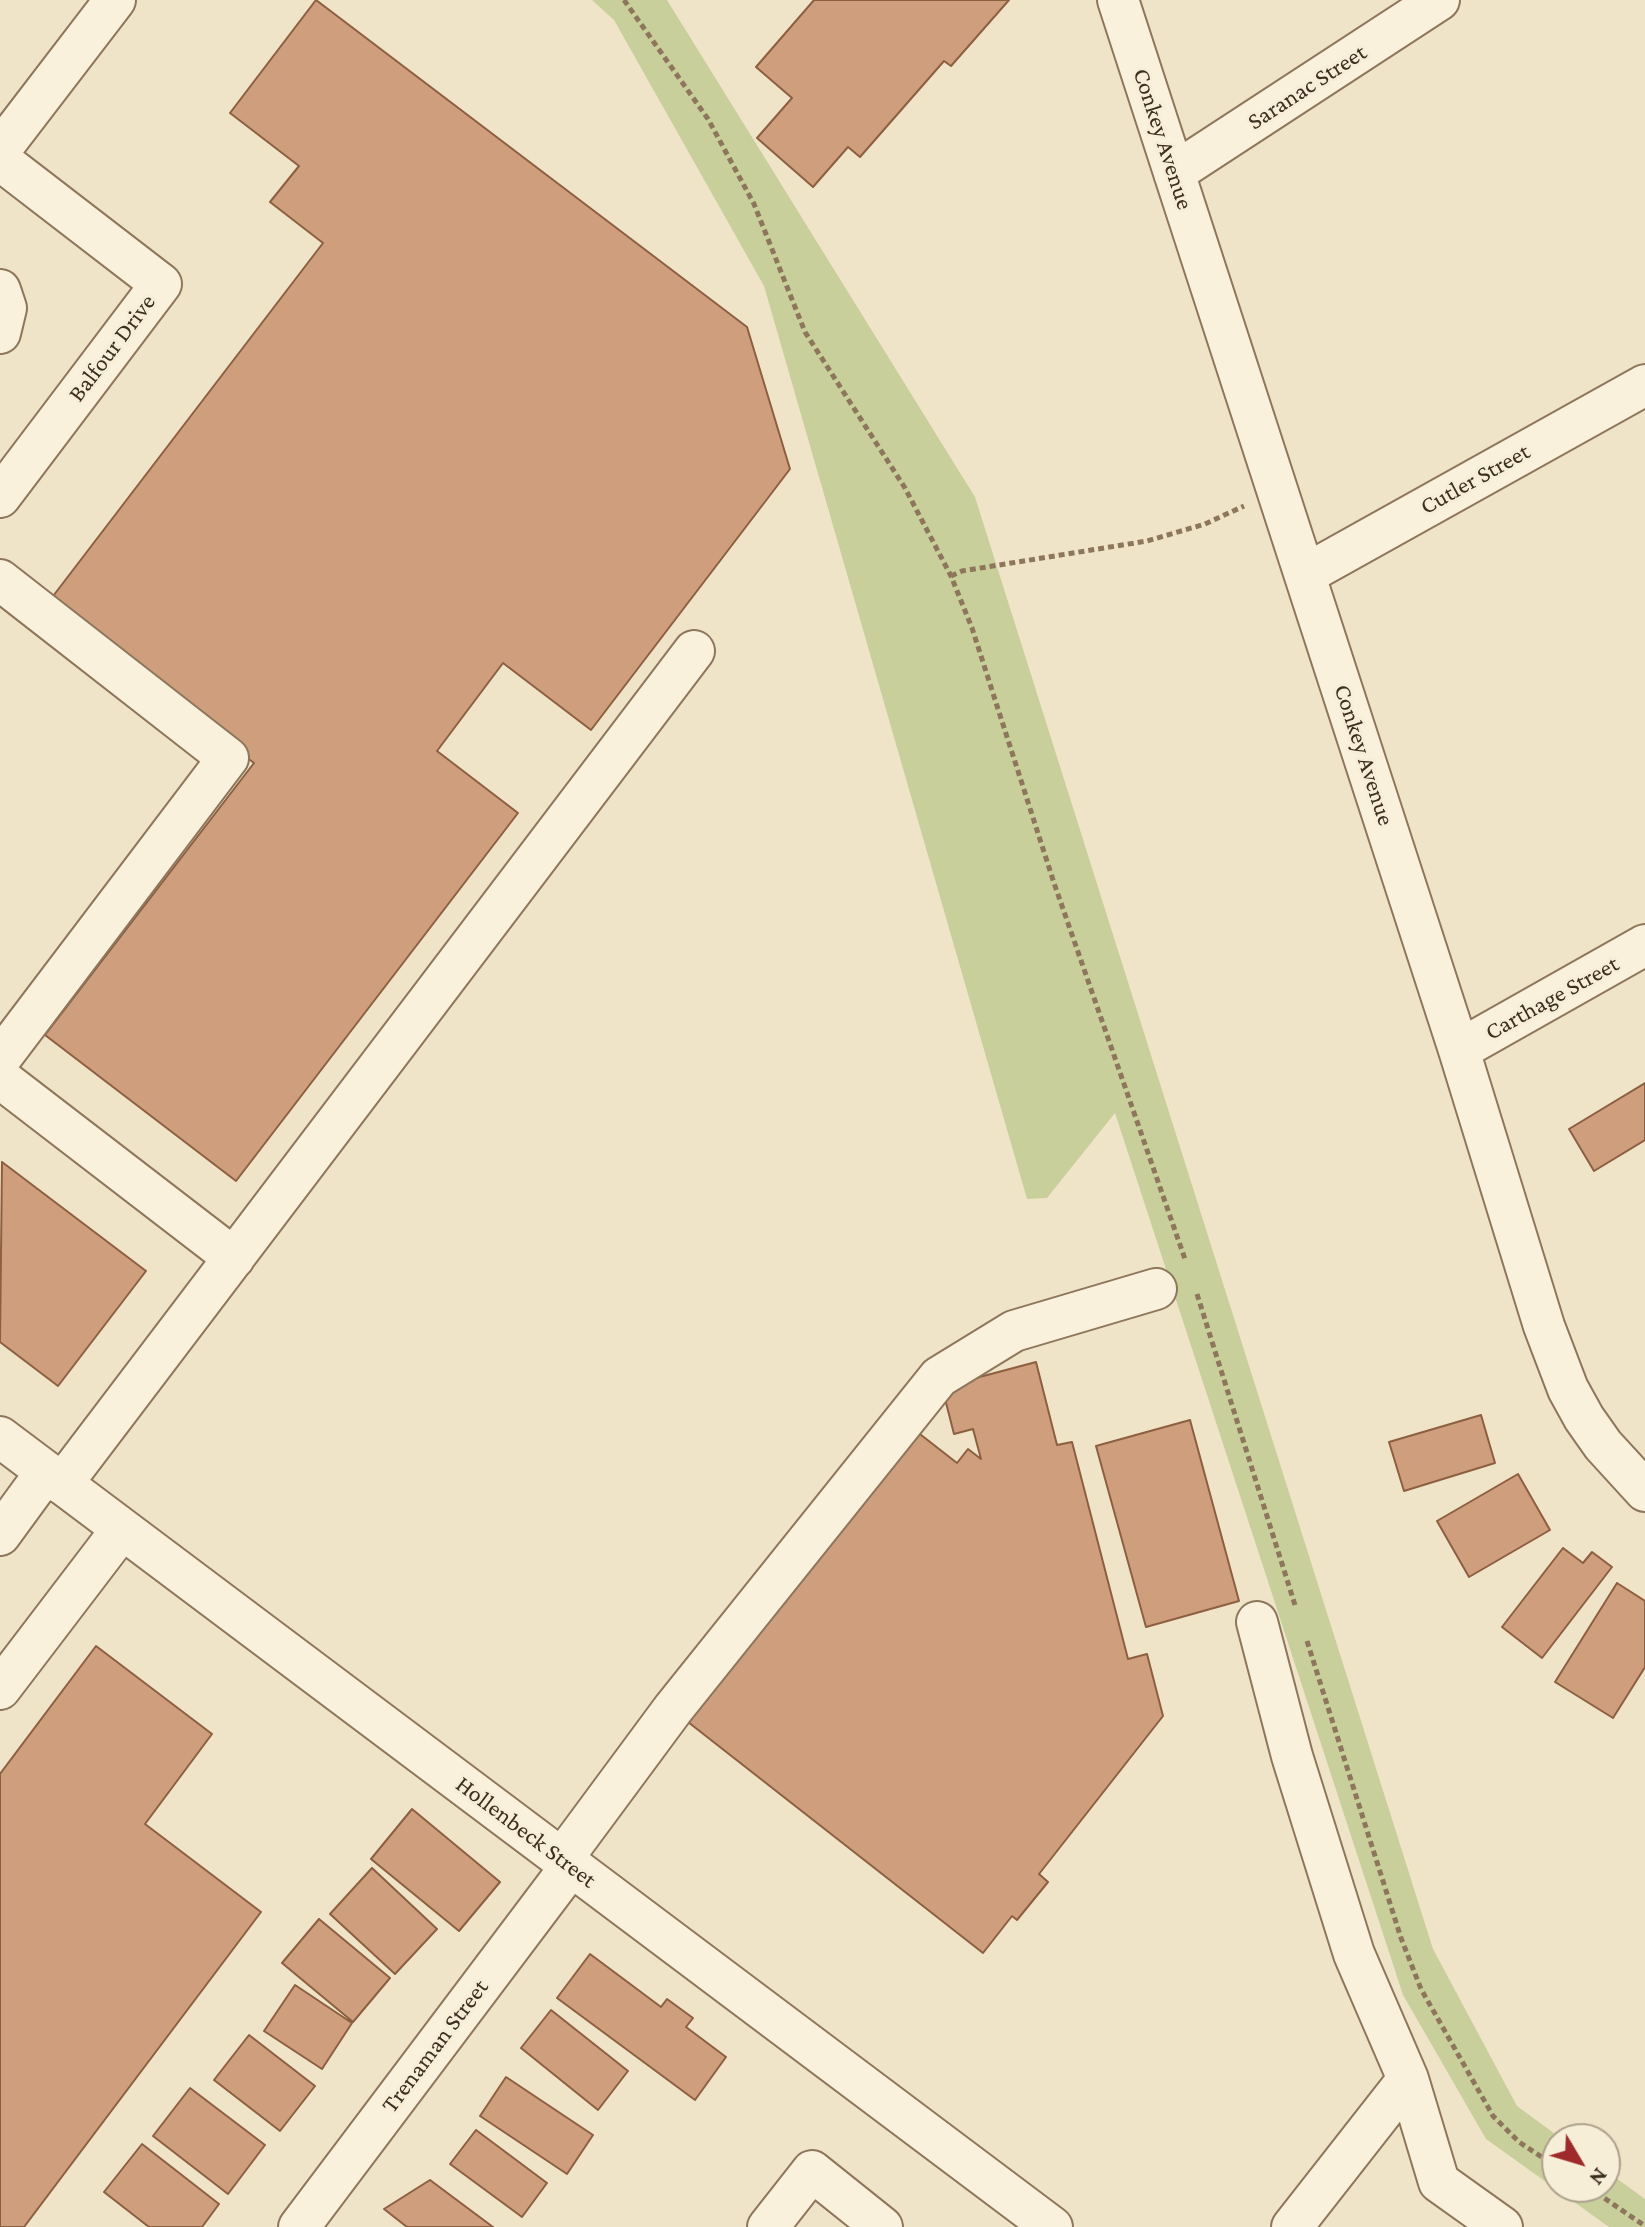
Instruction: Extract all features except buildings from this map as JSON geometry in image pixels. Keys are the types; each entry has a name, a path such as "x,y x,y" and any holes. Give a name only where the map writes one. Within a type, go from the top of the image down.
{"street":[{"path":"0,150 115,0"},
{"name":"Conkey Avenue","path":"1118,0 1459,1050 1544,1326 1568,1389 1603,1445 1645,1491"},
{"name":"Saranac Street","path":"1174,173 1439,0"},
{"name":"Balfour Drive","path":"0,160 161,284 0,497"},
{"path":"0,290 6,308 0,333"},
{"name":"Cutler Street","path":"1306,574 1645,385"},
{"path":"0,580 228,758 0,1059"},
{"path":"0,1535 54,1478 234,1258 694,651"},
{"name":"Carthage Street","path":"1459,1050 1645,945"},
{"path":"0,1078 234,1258"},
{"name":"Trenaman Street","path":"299,2227 567,1862 673,1709 939,1377 1014,1331 1156,1289"},
{"name":"Hollenbeck Street","path":"0,1437 1043,2224"},
{"path":"0,1689 122,1529"},
{"path":"1257,1622 1292,1756 1354,1954 1408,2079 1439,2182 1502,2227"},
{"path":"1292,2227 1408,2079"},
{"path":"768,2227 812,2171 882,2227"}],"path":[{"path":"624,0 682,78 732,161 754,204 805,332"},
{"path":"951,576 962,571 1147,541 1205,524 1278,491"},
{"path":"1611,2203 1645,2226"}],"green space":[{"path":"592,0 667,0 975,497 1433,1949 1517,2106 1541,2124 1541,2178 1486,2139 1403,1995 1115,1113 1047,1198 1027,1199 764,286 614,20"},
{"path":"1621,2182 1645,2199 1645,2227 1609,2227 1575,2203 1621,2203"}]}
